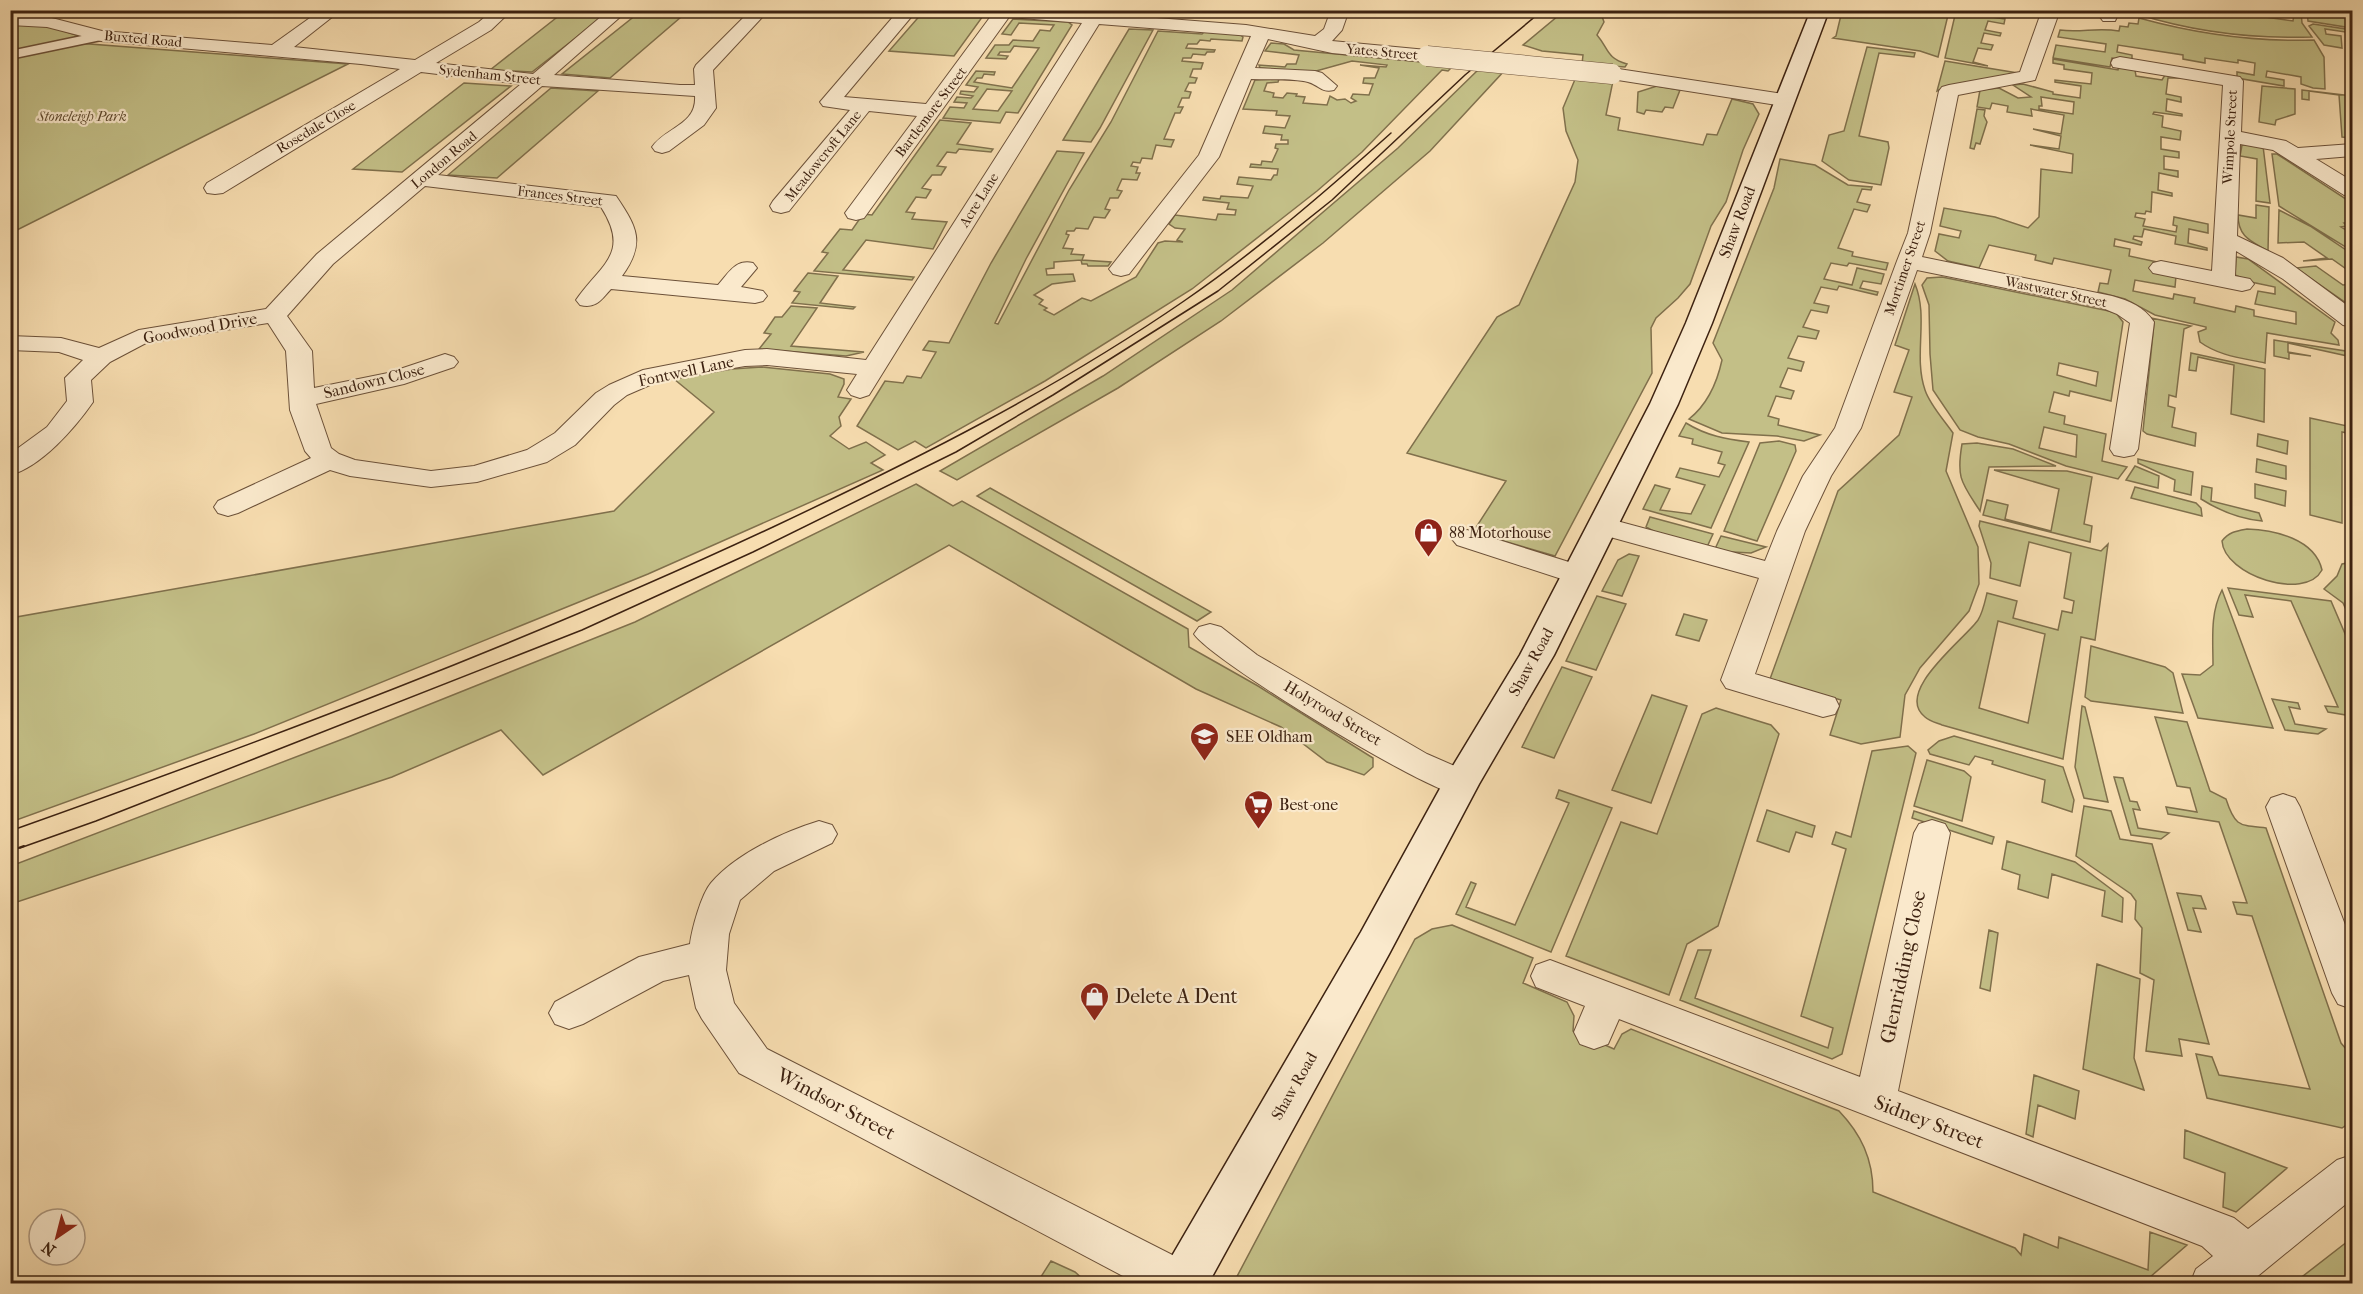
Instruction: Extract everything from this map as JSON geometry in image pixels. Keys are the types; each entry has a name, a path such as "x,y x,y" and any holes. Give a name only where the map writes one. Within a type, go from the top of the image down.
{"main road":[{"name":"Shaw Road","path":"1182,1283 1374,944 1461,783 1537,655 1664,405 1820,10"}],"street":[{"path":"277,50 333,10"},
{"name":"Rosedale Close","path":"215,189 485,26 504,10"},
{"name":"London Road","path":"274,315 325,259 620,10"},
{"path":"662,147 697,121 706,108 703,69 761,10"},
{"path":"909,10 830,102 932,111"},
{"name":"Yates Street","path":"981,10 1096,14 1264,33 1317,42 1332,47 1612,74 1783,100"},
{"path":"1317,42 1329,37 1333,32 1340,10"},
{"name":"Mortimer Street","path":"1823,706 1737,680 1791,531 1817,476 1848,428 1909,261 1919,233 1949,92 1972,85 2028,76 2051,10"},
{"name":"Bartlemore Street","path":"856,213 1004,11"},
{"name":"Acre Lane","path":"866,379 1096,14"},
{"name":"Buxted Road","path":"10,20 48,22 101,36 277,50"},
{"path":"1121,269 1209,157 1258,39 1264,33"},
{"path":"10,55 101,36"},
{"name":"Sydenham Street","path":"277,50 478,75 680,91 704,90"},
{"name":"Wimpole Street","path":"2120,63 2151,71 2234,81 2226,240 2232,282 2161,268"},
{"path":"1245,73 1326,78"},
{"name":"Meadowcroft Lane","path":"781,206 864,105"},
{"path":"2231,136 2279,144 2352,190"},
{"path":"2294,154 2352,150"},
{"name":"Frances Street","path":"421,179 608,201 622,219 627,247 620,263 588,300"},
{"path":"1149,231 1173,234"},
{"path":"2226,240 2248,247 2267,259 2352,320"},
{"name":"Wastwater Street","path":"1909,261 2104,301 2119,305 2137,315 2142,322 2124,449"},
{"path":"724,293 745,268"},
{"path":"606,281 755,296"},
{"path":"228,507 329,460 319,451 303,410 299,351 274,315"},
{"name":"Goodwood Drive","path":"10,467 56,433 80,402 78,378 101,357 139,337 274,315"},
{"path":"10,343 61,345 101,357"},
{"name":"Fontwell Lane","path":"329,460 350,468 422,478 452,478 477,474 537,456 565,439 605,399 618,390 652,375 734,360 766,357 866,379"},
{"name":"Sandown Close","path":"302,399 395,379 445,362"},
{"path":"1602,526 1776,573"},
{"path":"1467,539 1577,575"},
{"name":"Holyrood Street","path":"1210,634 1246,662 1415,763 1461,783"},
{"path":"2283,807 2352,993"},
{"name":"Glenridding Close","path":"1875,1102 1932,833"},
{"name":"Windsor Street","path":"819,834 761,861 724,893 710,934 707,970 716,1008 753,1061 1182,1283"},
{"path":"569,1013 653,968 708,955"},
{"name":"Sidney Street","path":"1550,976 1601,1015 1875,1102 2218,1232 2246,1255"},
{"path":"2212,1284 2352,1174"}],"green space":[{"path":"1842,10 1949,11 1938,57 1920,51 1833,38 1836,36"},
{"path":"565,11 610,11 532,72 490,70"},
{"path":"641,11 688,11 610,78 562,74"},
{"path":"1564,11 1600,11 1604,22 1597,35 1611,56 1627,64 1625,67 1582,64 1583,55 1542,51 1523,45"},
{"path":"1956,11 1994,11 1993,13 1986,12 1984,16 2005,19 2004,24 1988,21 1985,30 2001,33 2000,36 1984,33 1981,43 1993,45 1991,50 1978,48 1973,62 1988,66 1945,58"},
{"path":"2137,11 2244,11 2244,14 2293,21 2294,14 2266,11 2301,11 2302,23 2312,37 2267,37 2202,30 2137,14"},
{"path":"2307,11 2352,11 2352,28 2308,21"},
{"path":"923,12 983,16 954,56 889,51"},
{"path":"2139,18 2226,36 2270,40 2314,40 2324,57 2325,89 2301,84 2301,77 2267,71 2266,77 2284,80 2284,86 2237,78 2237,72 2254,75 2255,63 2205,58 2205,63 2183,59 2183,55 2118,45 2117,52 2132,55 2132,61 2112,58 2110,67 2053,58 2056,45 2105,52 2106,44 2058,37 2060,30 2119,31 2120,26 2128,27 2129,23 2138,24"},
{"path":"1013,19 1068,22 1072,25 1018,113 1006,112 1000,123 943,118 950,107 964,108 967,103 954,102 957,97 971,98 973,96 960,94 961,91 974,92 978,87 966,85 976,71 995,72 994,75 984,74 982,78 977,78 974,82 1012,88 1039,48 1014,46 1010,52 1000,52 998,55 1008,56 1006,59 986,58 995,45 1009,45 1013,40 1033,41 1040,30 1050,31 1054,25 1019,23 1011,35 1002,34","holes":["987,89 1012,91 998,111 973,109"]},
{"name":"Stoneleigh Park","path":"11,24 46,25 79,36 77,43 348,64 11,233"},
{"path":"2313,24 2352,30 2352,33 2325,29 2326,34 2341,36 2342,48 2324,45 2309,26"},
{"path":"1129,29 1153,30 1100,128 1091,142 1063,140"},
{"path":"1158,31 1239,34 1243,37 1242,41 1211,39 1210,41 1200,40 1197,44 1188,44 1186,48 1215,50 1205,55 1193,54 1191,58 1183,58 1182,61 1203,63 1201,69 1193,69 1190,77 1197,78 1195,83 1189,83 1185,91 1191,92 1189,98 1182,98 1178,107 1183,107 1180,113 1175,113 1164,139 1174,140 1171,147 1156,145 1152,159 1142,158 1140,163 1133,162 1131,166 1138,167 1136,173 1140,173 1137,180 1122,179 1117,190 1122,191 1118,198 1110,198 1105,209 1110,210 1105,218 1094,217 1088,229 1076,228 1074,231 1067,231 1066,234 1069,235 1063,248 1073,249 1071,254 1084,255 1082,260 1111,262 1108,266 1088,266 1082,264 1081,260 1054,262 1054,268 1046,269 1047,275 1073,274 1075,281 1052,284 1034,295 1043,300 1039,304 1047,308 1044,310 1054,315 1082,298 1091,301 1136,277 1158,243 1183,242 1177,240 1185,229 1175,228 1169,224 1175,215 1216,220 1218,214 1235,215 1236,210 1227,209 1229,203 1203,200 1204,197 1248,198 1253,186 1237,184 1239,177 1271,180 1274,175 1277,175 1278,169 1250,167 1251,164 1261,165 1262,161 1272,162 1278,149 1275,148 1276,144 1288,144 1288,140 1281,140 1282,135 1263,133 1265,126 1285,128 1290,116 1276,115 1277,111 1243,109 1255,80 1279,79 1278,82 1267,83 1264,91 1274,93 1273,97 1283,98 1287,93 1297,94 1296,96 1305,97 1303,103 1327,105 1330,96 1337,100 1345,99 1351,103 1356,101 1351,98 1353,94 1369,95 1373,84 1363,83 1364,78 1375,78 1379,68 1360,65 1386,67 1387,65 1352,61 1309,73 1260,68 1259,65 1285,67 1287,64 1296,64 1299,55 1265,51 1271,43 1284,44 1294,50 1454,65 1448,71 1442,70 1362,152 1317,191 1192,289 1045,381 926,448 915,441 898,450 857,426 885,381 903,383 907,376 921,378 936,352 923,350 929,341 949,343 991,263 1057,151 1084,153 1026,259 995,323 998,324 1069,190 1111,122"},
{"path":"1867,47 1915,53 1914,57 1879,53 1859,136 1888,142 1889,148 1881,185 1849,180 1822,161 1829,135 1844,131"},
{"path":"2053,59 2118,70 2119,66 2135,70 2136,76 2162,80 2165,75 2189,78 2168,78 2166,94 2181,97 2181,102 2167,99 2166,111 2182,114 2182,116 2154,112 2153,114 2163,116 2162,127 2181,131 2180,140 2161,137 2161,149 2179,152 2179,158 2164,156 2164,169 2178,171 2178,177 2159,173 2158,190 2172,193 2172,196 2152,192 2151,212 2136,213 2135,217 2145,219 2143,226 2176,232 2177,226 2173,225 2174,217 2208,224 2208,233 2189,229 2188,243 2207,248 2207,250 2175,244 2176,236 2144,229 2142,237 2134,236 2133,239 2142,242 2141,245 2115,239 2114,246 2130,249 2129,256 2157,262 2176,276 2175,287 2135,280 2133,291 2173,299 2174,294 2195,298 2194,303 2235,312 2236,306 2254,310 2254,316 2296,324 2296,312 2255,304 2258,291 2275,294 2275,287 2251,282 2235,275 2236,257 2248,259 2335,322 2331,333 2338,340 2339,345 2267,333 2265,363 2239,358 2207,347 2200,342 2198,332 2206,327 2155,315 2125,299 2098,292 2100,283 2108,284 2111,270 2054,258 2052,264 2035,260 2036,255 1989,245 1979,268 1948,261 1935,251 1939,234 1959,238 1961,231 1940,226 1944,208 1995,217 2028,228 2039,217 2041,169 2072,173 2073,154 2030,145 2059,149 2061,136 2033,129 2061,134 2064,115 2031,109 2032,116 2007,112 2008,106 1992,103 1990,109 1977,107 1980,90 1999,88 2018,98 2031,97 2013,85 2023,84 2053,92 2053,94 2080,98 2081,86 2055,82 2055,80 2091,84 2092,73 2064,69 2064,65 2053,63","holes":["2041,97 2074,102 2073,114 2039,109 2039,106 2042,106"]},
{"path":"1945,61 2018,73 1945,87 1937,91"},
{"path":"1480,68 1505,70 1430,151 1323,243 1221,321 1118,388 957,480 940,471 1103,376 1232,290 1398,148"},
{"path":"1576,77 1613,81 1606,115 1620,118 1618,130 1703,145 1707,134 1717,135 1732,99 1753,104 1759,114 1743,150 1726,202 1711,226 1690,284 1656,318 1651,328 1652,373 1555,556 1473,532 1506,481 1407,453 1497,317 1519,305 1575,182 1578,160 1566,131 1563,108"},
{"path":"464,83 511,86 402,172 353,169"},
{"path":"1657,86 1680,90 1673,108 1665,107 1662,112 1646,110 1644,114 1637,112 1638,92"},
{"path":"2262,86 2295,89 2295,114 2276,120 2275,125 2259,122"},
{"path":"551,88 598,91 497,178 448,175"},
{"path":"2302,90 2352,96 2352,138 2342,137 2339,95 2309,91 2309,100 2302,99"},
{"path":"1977,109 1985,110 1984,116 1987,122 1980,144 1976,143 1974,149 1970,148"},
{"path":"940,120 971,123 957,144 993,149 991,152 959,149 956,153 947,152 937,166 946,167 941,175 932,175 922,188 931,190 926,198 916,197 906,212 915,213 912,219 947,222 933,249 866,240 843,270 914,277 912,280 814,271 828,253 822,252 840,229 852,230 863,214 872,215"},
{"path":"2242,145 2263,146 2270,203 2256,201 2257,159 2240,156"},
{"path":"2272,154 2277,154 2352,203 2352,222 2344,223 2347,226 2341,227 2352,230 2352,251 2279,206"},
{"path":"1780,159 1815,165 1848,185 1872,187 1871,190 1862,189 1857,202 1870,205 1867,212 1854,209 1838,248 1853,252 1852,256 1888,263 1886,270 1849,263 1847,266 1831,263 1824,279 1852,285 1857,268 1884,274 1881,284 1863,281 1860,288 1878,292 1877,295 1839,286 1837,290 1821,287 1814,303 1829,306 1827,313 1811,310 1803,327 1819,331 1816,339 1798,336 1788,358 1804,362 1801,371 1788,368 1780,387 1794,391 1791,399 1776,396 1768,416 1779,419 1778,425 1820,435 1804,441 1777,436 1722,433 1689,419 1706,400 1717,377 1722,360 1713,343 1774,188"},
{"path":"2256,205 2269,207 2268,251 2247,238 2240,228 2238,215 2256,218"},
{"path":"2279,210 2310,226 2352,254 2352,273 2332,259 2303,261 2327,258 2304,242 2278,243"},
{"path":"2316,266 2343,285 2352,284 2352,307 2296,268"},
{"path":"808,273 838,276 820,303 855,307 853,309 792,303 800,292 794,291"},
{"path":"1942,277 2116,313 2123,322 2111,401 2070,391 2069,396 2054,392 2049,412 2065,416 2064,424 2106,434 2102,461 2127,467 2118,479 2066,466 2009,444 1960,430 1933,390 1929,305 1922,285 1927,278","holes":["2059,363 2098,372 2096,386 2057,375","2044,427 2077,435 2076,457 2039,448"]},
{"path":"1915,284 1921,310 1922,377 1930,401 1953,433 1946,471 1978,547 1979,584 1969,611 1920,668 1905,695 1900,737 1861,744 1830,735 1841,700 1770,679 1838,491 1899,435 1912,397 1894,392 1909,350 1895,345"},
{"path":"791,306 817,308 791,346 864,352 846,356 759,349 771,334 764,333 775,317 782,317"},
{"path":"2151,318 2191,326 2184,329 2176,397 2169,395 2168,406 2175,408 2172,427 2196,433 2195,446 2143,431 2154,324"},
{"path":"2274,340 2352,352 2352,357 2288,343 2288,352 2311,356 2289,353 2289,359 2274,356"},
{"path":"2191,353 2265,369 2264,422 2231,414 2234,365 2198,357 2196,371 2189,370"},
{"path":"762,367 830,374 844,379 838,397 851,399 839,417 841,426 830,436 849,449 866,442 885,455 871,463 883,470 648,574 254,734 11,822 11,618 614,511 714,412 674,379 732,369"},
{"path":"2310,418 2352,427 2352,434 2342,432 2342,523 2310,515"},
{"path":"1686,423 1717,436 1749,442 1711,528 1643,509 1655,485 1670,489 1660,510 1691,514 1705,485 1676,477 1680,468 1719,477 1725,465 1718,463 1722,452 1692,444 1693,439 1679,436"},
{"path":"2258,434 2288,441 2287,454 2257,446"},
{"path":"1779,441 1795,445 1796,451 1757,541 1724,531 1760,443"},
{"path":"1977,443 2013,449 2056,466 1989,467 1980,511 1965,487 1960,473 1962,444"},
{"path":"2138,459 2193,472 2191,495 2174,491 2175,480 2138,463"},
{"path":"2257,459 2286,466 2286,479 2256,472"},
{"path":"2135,466 2159,476 2158,488 2126,480"},
{"path":"1994,470 2067,471 2092,477 2084,524 2092,526 2090,542 1983,515 1987,500 2008,505 2005,519 2051,531 2059,489"},
{"path":"916,484 953,506 962,501 1188,629 1189,647 1258,686 1373,758 1373,767 1364,775 1327,762 1281,727 1196,689 949,545 543,775 501,730 392,777 11,904 11,866 348,737 635,622"},
{"path":"2255,484 2286,491 2285,506 2255,498"},
{"path":"2202,486 2212,488 2211,501 2259,513 2262,521 2223,511 2201,499"},
{"path":"2135,487 2196,503 2201,508 2202,516 2131,498"},
{"path":"990,488 1211,612 1197,621 977,496"},
{"path":"1650,517 1713,534 1706,549 1657,533 1646,527"},
{"path":"1980,521 2101,551 2108,544 2095,640 2081,637 2063,759 1935,723 1925,717 1918,706 1918,694 1925,680 1978,620 1987,593 2017,601 2013,618 2058,630 2062,611 2072,613 2074,601 2064,598 2071,553 2029,542 2020,586 1990,578 1991,563 1979,526","holes":["1998,621 2045,634 2028,723 1979,708"]},
{"path":"2247,529 2270,531 2303,544 2318,559 2322,570 2313,579 2299,584 2283,584 2250,574 2226,553 2222,541 2233,532"},
{"path":"1721,536 1766,547 1751,553 1714,551"},
{"path":"1629,554 1639,556 1622,596 1602,591 1618,560"},
{"path":"2342,564 2352,564 2352,623 2343,603 2324,589 2337,576"},
{"path":"2228,588 2331,601 2352,650 2352,716 2328,712 2325,706 2338,707 2291,601 2245,595 2253,617 2239,615"},
{"path":"2222,590 2273,728 2198,718 2182,674 2200,675 2213,665 2214,617"},
{"path":"1597,596 1626,604 1596,670 1566,661"},
{"path":"1684,614 1707,620 1699,641 1676,635"},
{"path":"2091,646 2165,667 2173,673 2183,713 2091,701 2085,697"},
{"path":"1562,667 1592,677 1554,758 1522,747"},
{"path":"1652,695 1687,706 1651,803 1612,790"},
{"path":"2272,699 2298,703 2300,709 2289,707 2295,724 2326,729 2318,734 2285,730"},
{"path":"2082,706 2085,707 2108,802 2084,798 2075,767"},
{"path":"1716,708 1771,725 1779,734 1718,926 1687,944 1669,995 1566,956 1621,822 1657,834 1702,714"},
{"path":"2155,717 2187,722 2210,791 2226,799 2232,815 2239,823 2266,828 2341,1043 2352,1056 2352,1121 2342,1128 2207,1098 2196,1054 2212,1057 2219,1075 2310,1089 2252,916 2237,914 2233,902 2247,903 2219,822 2168,814 2166,807 2197,812 2190,788 2177,786"},
{"path":"1954,736 2063,767 2074,800 2072,812 2042,802 2045,780 1992,764 1993,761 1975,756 1969,765 1930,754 1928,750 1939,741"},
{"path":"1908,746 1916,753 1842,1054 1832,1059 1680,1000 1698,950 1711,950 1695,998 1828,1048 1833,1028 1801,1016 1846,849 1832,844 1836,832 1851,837 1872,751"},
{"path":"1927,760 1964,771 1971,777 1962,821 1914,806"},
{"path":"2114,777 2123,778 2130,801 2137,802 2140,810 2133,809 2138,828 2169,833 2161,839 2131,835"},
{"path":"1559,790 1612,808 1551,952 1456,914 1471,882 1476,884 1466,907 1515,925 1569,803 1556,798"},
{"path":"2084,806 2111,811 2120,839 2152,844 2209,1044 2179,1039 2182,1056 2146,1051 2154,980 2140,973 2142,928 2135,919 2136,901 2131,894 2076,856"},
{"path":"1767,810 1815,826 1812,837 1796,832 1789,852 1757,841"},
{"path":"1914,811 1994,837 1992,844 1912,818"},
{"path":"2007,841 2075,862 2123,898 2122,922 2102,916 2105,891 2052,874 2048,898 2018,889 2020,875 2002,869"},
{"path":"2177,893 2201,896 2206,909 2193,908 2201,932 2188,930"},
{"path":"1452,925 1533,958 1523,983 1567,1002 1574,1016 1573,1031 1614,1049 1622,1034 1631,1029 1839,1111 1854,1129 1864,1148 1871,1169 1873,1192 2015,1248 2021,1255 2024,1234 2058,1248 2059,1237 2148,1270 2150,1232 2187,1245 2142,1284 1233,1284 1415,939 1432,929"},
{"path":"1989,930 1998,933 1990,991 1980,988"},
{"path":"2097,964 2140,979 2134,1058 2144,1090 2083,1069"},
{"path":"2034,1075 2079,1091 2075,1119 2038,1105 2033,1137 2026,1134"},
{"path":"2185,1130 2287,1168 2236,1212 2223,1207 2225,1173 2184,1158"},
{"path":"2352,1238 2352,1283 2294,1283"},
{"path":"1051,1261 1075,1272 1087,1283 1037,1283"}],"tram line":[{"path":"20,848 96,821 582,630 753,552 956,452 1053,395 1218,291 1332,200 1465,75 1543,10"},
{"path":"10,831 300,725 491,650 680,570 931,450 1035,394 1135,334 1184,301 1290,220 1391,133"},
{"path":"10,851 24,846"}],"place":[{"name":"88 Motorhouse","path":"1428,558"},
{"name":"SEE Oldham","path":"1205,762"},
{"name":"Best-one","path":"1258,830"},
{"name":"Delete A Dent","path":"1094,1022"}]}
